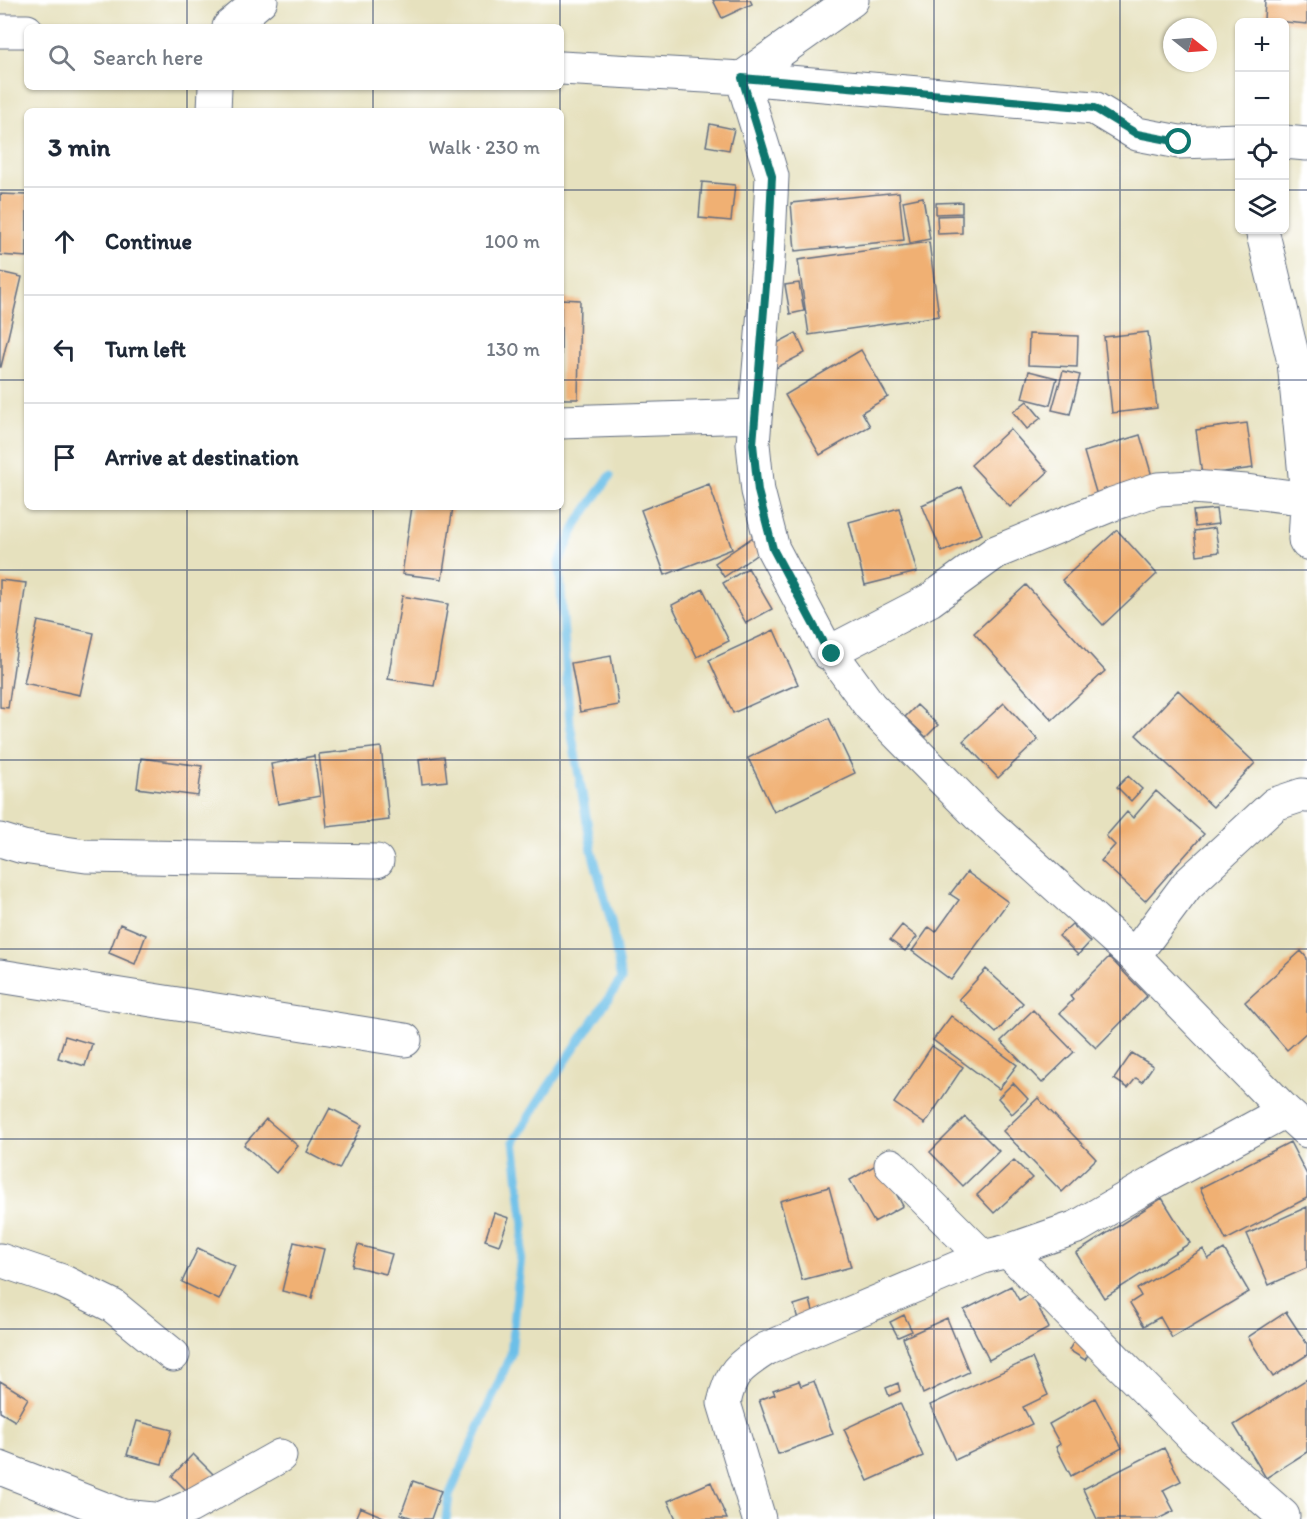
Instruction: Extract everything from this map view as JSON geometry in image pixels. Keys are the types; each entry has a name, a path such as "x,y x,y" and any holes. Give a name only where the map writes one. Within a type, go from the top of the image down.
{"street":[{"path":"233,24 261,0"},
{"path":"742,78 852,0"},
{"path":"0,31 24,31"},
{"path":"564,68 742,78 1094,108 1137,134 1179,142 1235,140"},
{"path":"742,78 772,176 768,261 753,444 758,491 773,549 828,652 832,654 870,706 977,814 1134,956 1296,1121 1156,1181 1077,1227 995,1254 766,1349 741,1365 728,1384 724,1403 759,1519"},
{"path":"214,108 215,90"},
{"path":"1289,142 1307,144"},
{"path":"828,652 930,600 996,552 1113,504 1158,489 1192,487 1307,497 1294,362 1263,234"},
{"path":"564,422 756,416"},
{"path":"1307,505 1307,543"},
{"path":"1134,956 1187,885 1275,804 1302,795 1307,796"},
{"path":"0,840 23,847 86,856 377,861"},
{"path":"0,976 405,1040"},
{"path":"891,1166 995,1254 1193,1437 1289,1514"},
{"path":"0,1260 62,1281 112,1306 173,1355"},
{"path":"162,1519 189,1507 280,1456"},
{"path":"0,1468 123,1516 153,1519"}],"building":[{"path":"713,0 750,0 752,4 722,18"},
{"path":"1265,0 1307,0 1307,24 1289,22 1289,18 1264,18"},
{"path":"710,124 734,129 729,150 706,146"},
{"path":"702,182 735,185 731,221 699,218"},
{"path":"899,192 904,240 795,251 791,203"},
{"path":"0,194 24,195 24,257 0,255"},
{"path":"923,197 930,239 910,243 903,201"},
{"path":"962,202 962,213 936,214 936,203"},
{"path":"962,215 962,233 938,234 937,216"},
{"path":"929,242 939,316 809,335 798,260"},
{"path":"0,272 22,277 1,367 0,367"},
{"path":"799,283 804,311 790,314 785,285"},
{"path":"564,299 580,300 578,399 564,399"},
{"path":"1148,332 1157,408 1112,413 1104,337"},
{"path":"796,333 805,353 772,370 762,351"},
{"path":"1029,334 1078,336 1077,367 1028,365"},
{"path":"861,350 888,397 862,412 870,426 820,455 785,395"},
{"path":"1029,371 1057,378 1050,405 1022,398"},
{"path":"1063,371 1080,375 1070,414 1052,410"},
{"path":"1027,401 1041,418 1027,429 1013,412"},
{"path":"1247,423 1253,468 1202,475 1196,430"},
{"path":"1010,429 1048,472 1010,507 971,465"},
{"path":"1140,435 1154,483 1098,499 1084,452"},
{"path":"709,484 732,549 665,575 641,510"},
{"path":"962,487 982,534 942,552 922,505"},
{"path":"899,508 917,572 865,585 849,522"},
{"path":"1216,509 1218,524 1195,527 1193,511"},
{"path":"412,510 453,510 442,579 402,574"},
{"path":"1215,528 1219,552 1197,555 1194,531"},
{"path":"1117,530 1157,574 1103,625 1062,580"},
{"path":"756,535 765,549 724,577 715,563"},
{"path":"748,568 772,609 746,623 723,583"},
{"path":"0,580 26,583 8,708 0,707"},
{"path":"1026,585 1105,671 1052,720 974,633"},
{"path":"703,589 729,641 697,657 672,605"},
{"path":"402,596 448,604 434,686 388,679"},
{"path":"38,621 94,633 80,695 24,683"},
{"path":"774,630 798,684 733,713 709,660"},
{"path":"611,656 619,705 580,712 571,663"},
{"path":"1178,690 1255,763 1213,807 1136,735"},
{"path":"1004,703 1038,740 998,778 963,741"},
{"path":"917,705 938,725 926,737 905,717"},
{"path":"829,718 855,773 774,812 748,758"},
{"path":"381,747 389,820 327,827 319,754"},
{"path":"314,756 320,796 278,804 271,764"},
{"path":"444,756 447,781 422,784 419,759"},
{"path":"141,758 202,766 198,796 137,788"},
{"path":"1128,776 1142,789 1131,801 1117,787"},
{"path":"1156,791 1204,834 1145,901 1101,861 1115,845 1106,836 1127,812 1133,818"},
{"path":"967,872 1008,902 951,980 912,951 929,927 936,932 959,900 950,894"},
{"path":"120,924 146,935 135,964 109,953"},
{"path":"1072,924 1090,942 1078,955 1059,936"},
{"path":"902,925 917,937 905,951 890,940"},
{"path":"1301,951 1307,958 1307,1032 1287,1050 1245,1002"},
{"path":"1109,957 1147,996 1096,1048 1060,1013 1073,1000 1070,996"},
{"path":"986,969 1023,1003 996,1033 959,999"},
{"path":"1033,1010 1074,1052 1042,1083 1001,1041"},
{"path":"951,1016 1017,1065 999,1089 933,1040"},
{"path":"65,1036 92,1044 85,1066 58,1058"},
{"path":"932,1046 963,1067 925,1124 894,1103"},
{"path":"1132,1053 1153,1066 1142,1082 1136,1078 1128,1088 1114,1079"},
{"path":"1013,1083 1028,1099 1012,1114 998,1098"},
{"path":"1038,1098 1096,1159 1062,1192 1003,1131"},
{"path":"330,1108 362,1125 339,1169 307,1152"},
{"path":"965,1117 999,1151 963,1186 930,1152"},
{"path":"266,1119 298,1146 276,1173 244,1145"},
{"path":"1290,1142 1307,1175 1307,1198 1226,1240 1200,1188"},
{"path":"1014,1160 1032,1178 994,1213 977,1195"},
{"path":"879,1163 903,1206 874,1222 850,1180"},
{"path":"829,1187 851,1267 802,1280 780,1201"},
{"path":"1162,1198 1190,1243 1104,1298 1076,1253"},
{"path":"1307,1207 1307,1268 1269,1285 1247,1234"},
{"path":"494,1213 509,1218 499,1245 485,1240"},
{"path":"294,1242 324,1249 312,1298 282,1291"},
{"path":"358,1245 392,1254 386,1274 352,1266"},
{"path":"198,1248 235,1266 219,1300 182,1282"},
{"path":"1203,1249 1208,1259 1224,1249 1249,1292 1172,1338 1160,1317 1144,1326 1130,1303 1141,1296 1137,1289"},
{"path":"1011,1286 1019,1300 1031,1293 1049,1328 989,1360 964,1310"},
{"path":"810,1300 816,1322 800,1327 794,1305"},
{"path":"1286,1312 1307,1344 1307,1355 1273,1377 1248,1337"},
{"path":"904,1315 912,1331 898,1337 890,1322"},
{"path":"947,1318 969,1372 923,1394 903,1338"},
{"path":"1078,1334 1095,1343 1085,1360 1069,1350"},
{"path":"1032,1358 1048,1395 1023,1407 1032,1424 955,1460 930,1405"},
{"path":"1307,1379 1307,1452 1266,1478 1234,1425"},
{"path":"0,1381 28,1398 15,1421 0,1412"},
{"path":"799,1381 801,1386 814,1381 833,1434 778,1454 759,1400 775,1394 773,1390"},
{"path":"898,1383 900,1391 889,1396 886,1388"},
{"path":"1095,1398 1122,1448 1071,1476 1056,1447 1060,1444 1049,1424"},
{"path":"900,1403 923,1456 868,1481 844,1429"},
{"path":"137,1421 172,1430 162,1464 127,1455"},
{"path":"1164,1448 1181,1481 1163,1490 1174,1511 1158,1519 1097,1519 1083,1489"},
{"path":"193,1454 216,1477 195,1499 172,1476"},
{"path":"413,1481 441,1491 431,1519 415,1519 401,1514"},
{"path":"711,1482 727,1519 676,1519 668,1501"},
{"path":"360,1507 388,1519 355,1519"}],"waterway":[{"path":"446,1519 449,1496 511,1354 524,1225 514,1141 621,980 611,921 592,851 570,724 559,562 578,522 610,476"}],"route":[{"path":"832,654 828,652 773,549 758,491 753,444 768,261 772,176 742,78 1094,108 1137,134 1179,142"}]}
